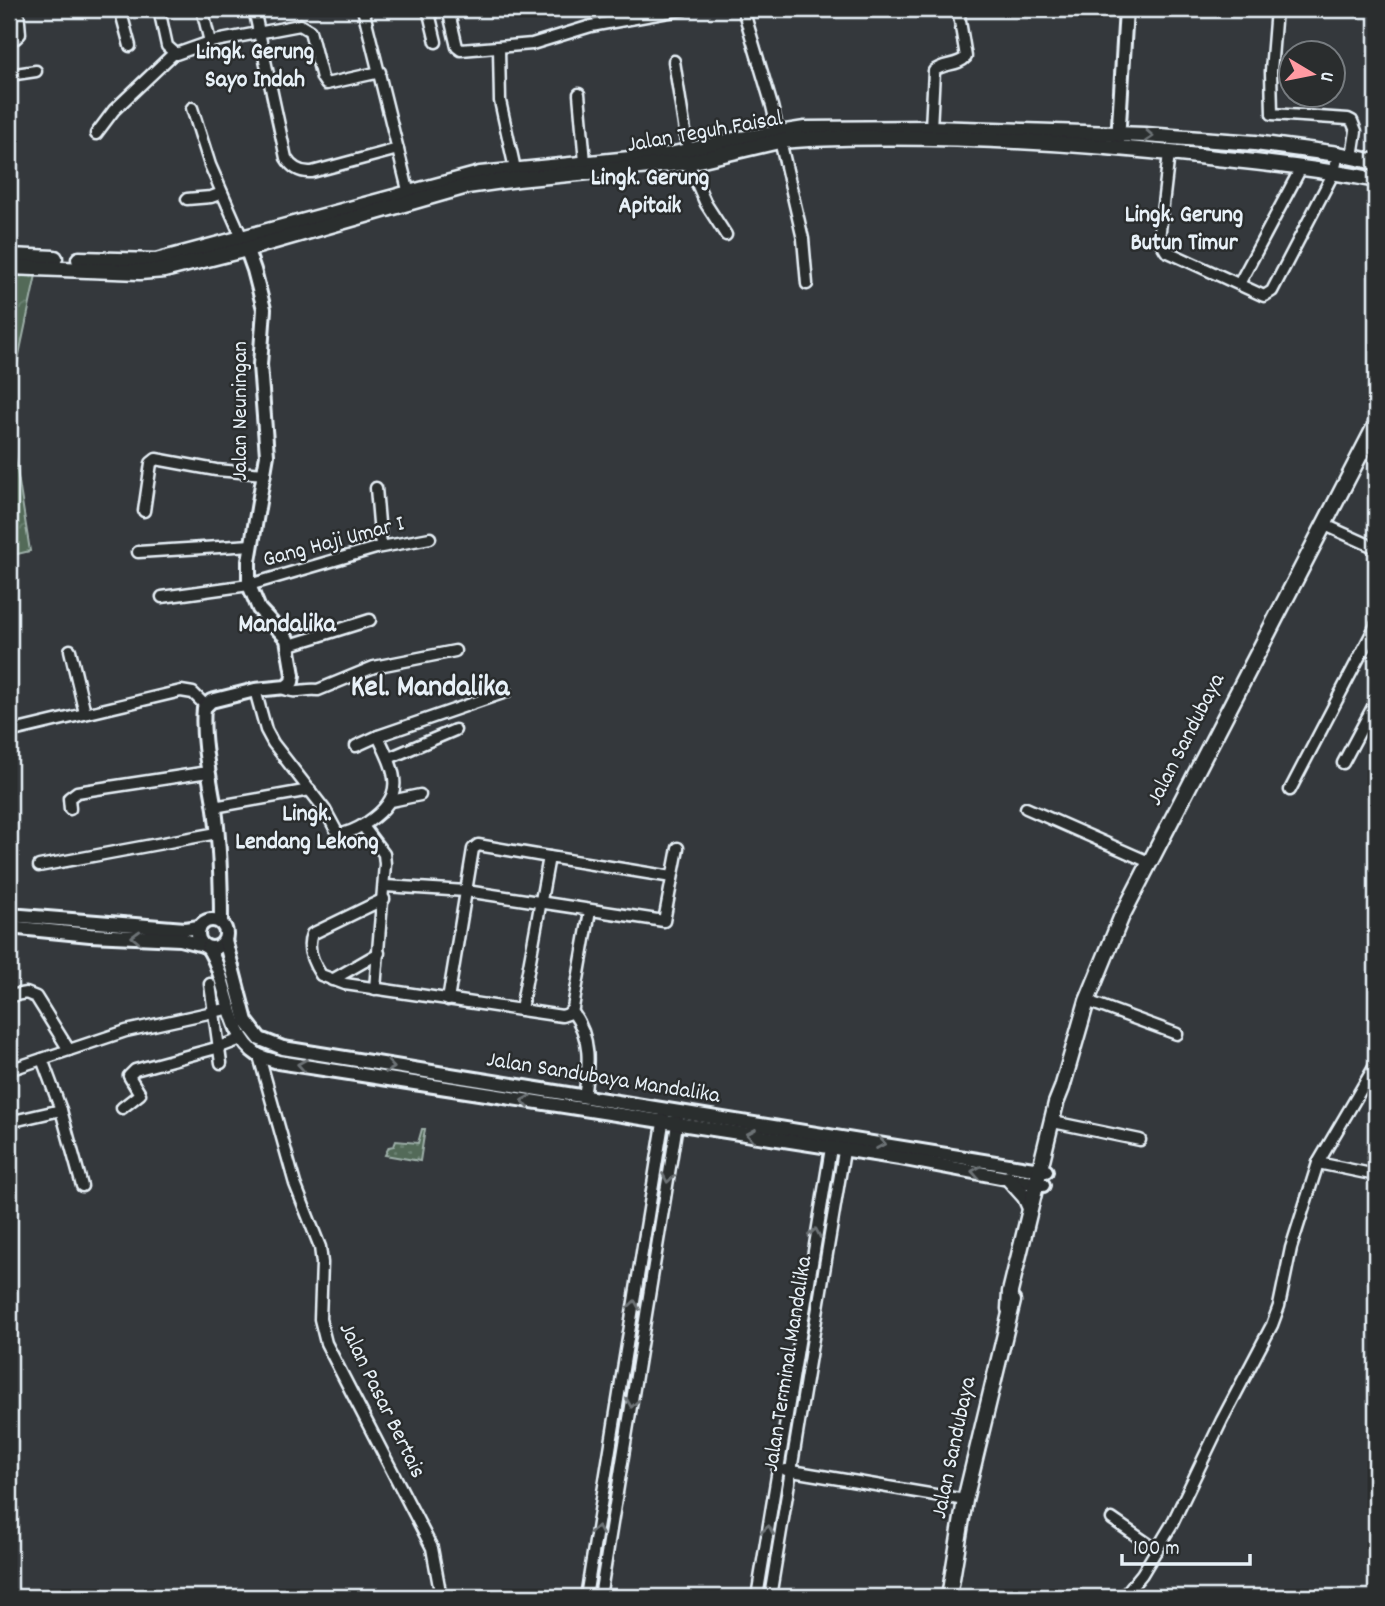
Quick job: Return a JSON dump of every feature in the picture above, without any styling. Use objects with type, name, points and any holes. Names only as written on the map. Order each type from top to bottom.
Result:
[{"type":"highway","name":"Jalan Teguh Faisal","points":[[410,197],[467,186],[689,157],[805,129],[1064,131],[1169,153],[1334,172],[1376,180]]},
{"type":"highway","name":"Jalan Teguh Faisal","points":[[779,137],[1118,141],[1145,135],[1255,143],[1345,155],[1376,162]]},
{"type":"highway","points":[[1251,162],[1255,143]]},
{"type":"highway","name":"Jalan Teguh Faisal","points":[[9,267],[152,271],[188,265],[245,244],[480,174],[584,162],[689,157]]},
{"type":"highway","name":"Jalan Teguh Faisal","points":[[9,256],[156,261],[245,244]]},
{"type":"highway","name":"Jalan Sandubaya","points":[[1009,1309],[1017,1293],[1056,1103],[1087,1001],[1110,941],[1376,424]]},
{"type":"highway","name":"Jalan Sandubaya","points":[[950,1597],[965,1500],[1009,1309],[1010,1292],[1030,1208],[1058,1123],[1062,1088]]},
{"type":"highway","points":[[1008,1178],[1025,1197],[1030,1208]]},
{"type":"main road","points":[[1118,141],[1126,9]]},
{"type":"main road","name":"Jalan Neuningan","points":[[245,244],[264,314],[260,355],[267,445],[265,474],[252,545],[249,585]]},
{"type":"main road","points":[[9,926],[90,935],[180,939],[206,947],[221,945],[225,940],[226,934],[221,922],[217,833],[203,711],[205,705],[211,701],[255,690],[282,688],[290,685],[293,679],[290,645],[283,633],[259,609],[249,585]]},
{"type":"main road","points":[[9,915],[185,929],[199,928],[209,919],[221,922]]},
{"type":"main road","points":[[199,928],[199,940],[219,968],[242,1039],[259,1056],[278,1062],[331,1064]]},
{"type":"main road","name":"Jalan Sandubaya Mandalika","points":[[225,940],[243,1013],[255,1034],[266,1043],[331,1064],[442,1082],[584,1097],[664,1115],[1041,1177]]},
{"type":"main road","points":[[442,1082],[664,1115]]},
{"type":"main road","points":[[845,1144],[1008,1178],[1041,1177]]},
{"type":"street","points":[[9,40],[20,34],[18,9]]},
{"type":"street","points":[[120,9],[130,46]]},
{"type":"street","points":[[159,9],[167,46],[174,53],[182,54],[211,42],[294,25],[307,28],[311,35],[321,77],[326,84],[380,72]]},
{"type":"street","points":[[202,9],[211,42]]},
{"type":"street","points":[[254,9],[286,158],[292,166],[312,172],[398,149]]},
{"type":"street","points":[[363,9],[410,197]]},
{"type":"street","points":[[428,9],[436,42]]},
{"type":"street","points":[[448,9],[459,49],[532,44],[584,28],[685,9]]},
{"type":"street","points":[[744,9],[779,137],[803,240],[807,284]]},
{"type":"street","points":[[1169,153],[1160,244],[1166,251],[1262,295],[1271,292],[1356,131],[1352,121],[1348,119],[1271,113],[1276,9]]},
{"type":"street","points":[[931,128],[933,71],[939,66],[966,58],[960,10]]},
{"type":"street","points":[[499,48],[500,101],[515,169]]},
{"type":"street","points":[[96,134],[114,110],[174,53]]},
{"type":"street","points":[[674,61],[689,157],[706,204],[726,236]]},
{"type":"street","points":[[9,75],[36,71]]},
{"type":"street","points":[[579,94],[584,162]]},
{"type":"street","points":[[192,108],[202,146],[245,244]]},
{"type":"street","points":[[1239,284],[1301,168]]},
{"type":"street","points":[[187,199],[222,193]]},
{"type":"street","points":[[144,510],[151,463],[156,459],[216,470],[265,474]]},
{"type":"street","points":[[376,488],[381,546]]},
{"type":"street","points":[[1325,525],[1376,548]]},
{"type":"street","name":"Gang Haji Umar I","points":[[162,597],[249,585],[381,546],[430,538]]},
{"type":"street","points":[[138,552],[252,545]]},
{"type":"street","points":[[290,645],[370,620]]},
{"type":"street","points":[[1290,790],[1376,625]]},
{"type":"street","points":[[70,650],[85,713]]},
{"type":"street","points":[[282,688],[297,692],[318,690],[374,667],[455,651]]},
{"type":"street","points":[[255,690],[269,737],[328,814],[338,834],[371,820],[391,800],[396,778],[378,736]]},
{"type":"street","points":[[9,732],[181,691],[193,693],[205,705]]},
{"type":"street","points":[[356,746],[506,692]]},
{"type":"street","points":[[1343,763],[1376,701]]},
{"type":"street","points":[[388,758],[456,730]]},
{"type":"street","points":[[70,808],[69,798],[77,792],[208,772]]},
{"type":"street","points":[[214,807],[310,790]]},
{"type":"street","points":[[391,800],[420,795]]},
{"type":"street","points":[[1026,808],[1149,862]]},
{"type":"street","points":[[365,829],[384,854],[385,886],[376,989]]},
{"type":"street","points":[[39,866],[217,833]]},
{"type":"street","points":[[449,1000],[471,852],[478,845],[672,877]]},
{"type":"street","points":[[385,886],[466,891],[664,921],[678,848]]},
{"type":"street","points":[[521,1009],[549,856]]},
{"type":"street","points":[[384,899],[312,934],[309,947],[321,975],[332,980],[376,989],[449,1000],[562,1016],[572,1011]]},
{"type":"street","points":[[584,1097],[589,1054],[586,1037],[572,1011],[590,911]]},
{"type":"street","points":[[332,980],[379,953]]},
{"type":"street","points":[[210,984],[214,1049],[221,1063]]},
{"type":"street","points":[[9,996],[26,993],[36,997],[69,1050]]},
{"type":"street","points":[[1087,1001],[1177,1034]]},
{"type":"street","points":[[9,1070],[126,1031],[231,1008]]},
{"type":"street","points":[[122,1108],[140,1094],[129,1076],[131,1072],[242,1039]]},
{"type":"street","name":"Jalan Pasar Bertais","points":[[259,1056],[295,1184],[320,1247],[320,1319],[326,1343],[432,1548],[441,1597]]},
{"type":"street","points":[[42,1059],[61,1110],[82,1186]]},
{"type":"street","points":[[1123,1597],[1157,1550],[1272,1325],[1279,1306],[1291,1248],[1318,1163],[1376,1064]]},
{"type":"street","points":[[9,1122],[61,1110]]},
{"type":"street","points":[[586,1597],[664,1115]]},
{"type":"street","points":[[600,1597],[678,1117]]},
{"type":"street","points":[[1058,1123],[1140,1140]]},
{"type":"street","points":[[757,1597],[832,1141]]},
{"type":"street","name":"Jalan Terminal Mandalika","points":[[770,1597],[845,1144]]},
{"type":"street","points":[[1318,1163],[1376,1175]]},
{"type":"street","points":[[779,1469],[965,1500]]},
{"type":"street","points":[[1112,1519],[1157,1550]]},
{"type":"green space","points":[[9,275],[36,275],[9,402]]},
{"type":"green space","points":[[9,450],[14,451],[30,551],[9,556]]},
{"type":"green space","points":[[422,1129],[425,1129],[420,1161],[385,1155],[396,1141],[418,1143]]},
{"type":"district","name":"Lingk. Gerung Sayo Indah","points":[[255,67]]},
{"type":"district","name":"Lingk. Gerung Apitaik","points":[[650,193]]},
{"type":"district","name":"Lingk. Gerung Butun Timur","points":[[1184,230]]},
{"type":"district","name":"Mandalika","points":[[287,625]]},
{"type":"district","name":"Kel. Mandalika","points":[[430,689]]},
{"type":"district","name":"Lingk. Lendang Lekong","points":[[307,829]]}]
